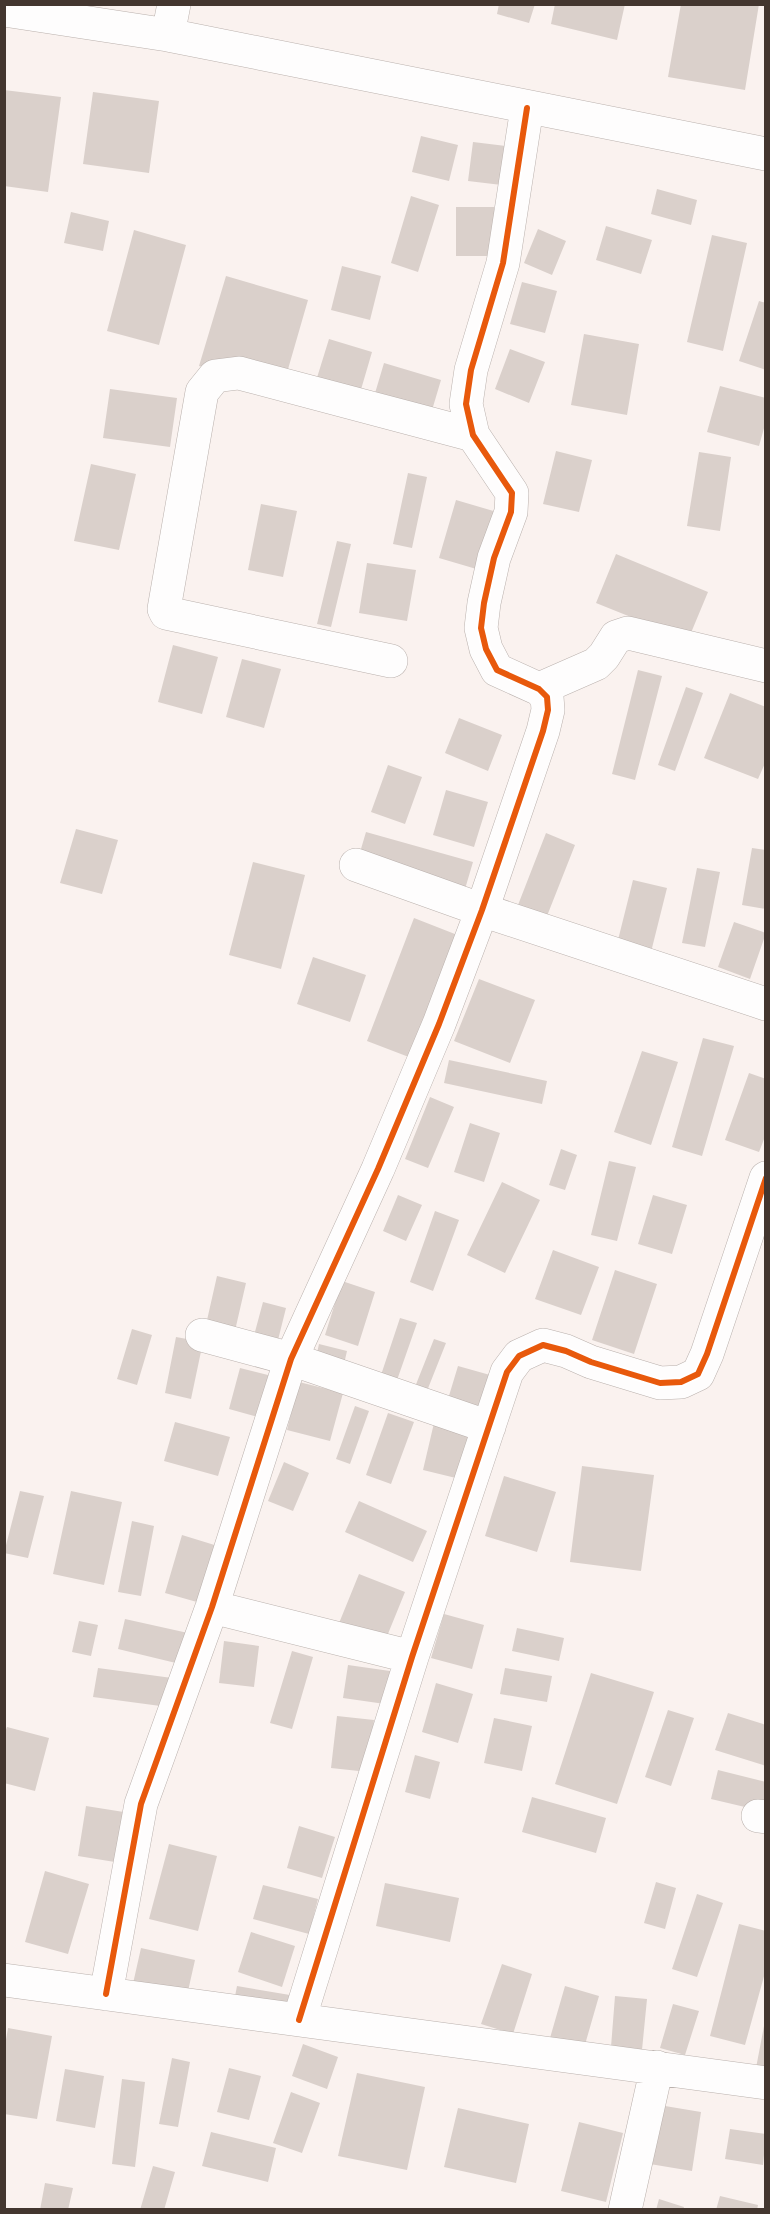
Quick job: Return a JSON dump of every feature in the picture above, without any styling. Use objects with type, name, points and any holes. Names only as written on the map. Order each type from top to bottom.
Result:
[{"type":"street","points":[[4,10],[171,20],[527,108],[765,154]]},
{"type":"street","points":[[106,1994],[141,1804],[212,1607],[291,1359],[378,1169],[435,1035],[482,910],[543,731],[548,710],[547,698],[539,689],[497,670],[486,649],[481,628],[484,603],[494,558],[512,512],[512,493],[473,435],[466,404],[471,369],[503,263],[527,108]]},
{"type":"street","points":[[391,661],[166,613],[164,609],[202,392],[215,376],[239,373],[473,435]]},
{"type":"street","points":[[539,689],[596,664],[616,637],[628,633],[765,666]]},
{"type":"street","points":[[356,865],[482,910],[765,1004]]},
{"type":"street","points":[[299,2020],[412,1657],[507,1372],[519,1356],[543,1345],[660,1383],[681,1382],[698,1374],[707,1354],[765,1178]]},
{"type":"street","points":[[202,1335],[291,1359],[489,1426]]},
{"type":"street","points":[[212,1607],[412,1657]]},
{"type":"street","points":[[4,1980],[765,2083]]},
{"type":"street","points":[[625,2210],[657,2067]]},
{"type":"building","points":[[499,4],[535,4],[529,23],[497,14]]},
{"type":"building","points":[[555,4],[625,4],[617,40],[551,24]]},
{"type":"building","points":[[681,4],[759,4],[745,90],[668,77]]},
{"type":"building","points":[[4,90],[61,97],[48,192],[4,186]]},
{"type":"building","points":[[93,92],[159,101],[149,173],[83,164]]},
{"type":"building","points":[[421,136],[458,145],[449,181],[412,172]]},
{"type":"building","points":[[473,142],[523,148],[518,187],[468,181]]},
{"type":"building","points":[[657,189],[697,200],[691,225],[651,214]]},
{"type":"building","points":[[411,196],[439,205],[418,272],[391,263]]},
{"type":"building","points":[[456,207],[494,207],[494,256],[456,256]]},
{"type":"building","points":[[71,212],[109,221],[103,251],[64,243]]},
{"type":"building","points":[[606,226],[652,240],[641,274],[596,260]]},
{"type":"building","points":[[538,229],[566,241],[552,275],[524,263]]},
{"type":"building","points":[[134,230],[186,245],[159,345],[107,331]]},
{"type":"building","points":[[712,235],[747,243],[723,351],[687,342]]},
{"type":"building","points":[[342,266],[381,276],[370,320],[331,310]]},
{"type":"building","points":[[226,276],[308,300],[282,390],[199,366]]},
{"type":"building","points":[[522,282],[557,291],[545,333],[510,324]]},
{"type":"building","points":[[759,301],[766,303],[766,370],[739,361]]},
{"type":"building","points":[[584,334],[639,344],[627,415],[571,405]]},
{"type":"building","points":[[329,339],[372,352],[355,410],[311,397]]},
{"type":"building","points":[[510,349],[545,362],[529,403],[495,389]]},
{"type":"building","points":[[384,363],[441,380],[427,427],[370,410]]},
{"type":"building","points":[[720,386],[766,398],[766,421],[759,446],[707,432]]},
{"type":"building","points":[[110,389],[177,398],[170,447],[103,438]]},
{"type":"building","points":[[556,451],[592,460],[579,512],[543,504]]},
{"type":"building","points":[[699,452],[731,457],[720,531],[687,526]]},
{"type":"building","points":[[91,464],[136,474],[119,550],[74,541]]},
{"type":"building","points":[[408,473],[427,477],[412,548],[393,544]]},
{"type":"building","points":[[456,500],[507,515],[490,573],[439,558]]},
{"type":"building","points":[[261,504],[297,511],[283,577],[248,570]]},
{"type":"building","points":[[337,541],[351,544],[331,627],[317,624]]},
{"type":"building","points":[[616,554],[708,592],[688,640],[596,603]]},
{"type":"building","points":[[367,563],[416,570],[407,621],[359,613]]},
{"type":"building","points":[[173,645],[218,657],[202,714],[158,702]]},
{"type":"building","points":[[242,659],[281,669],[264,728],[226,717]]},
{"type":"building","points":[[638,670],[662,676],[635,780],[612,774]]},
{"type":"building","points":[[686,687],[703,693],[675,771],[658,765]]},
{"type":"building","points":[[730,693],[766,707],[766,761],[758,779],[704,758]]},
{"type":"building","points":[[459,718],[502,735],[488,771],[445,753]]},
{"type":"building","points":[[388,765],[422,777],[405,824],[371,812]]},
{"type":"building","points":[[446,790],[488,802],[474,847],[433,835]]},
{"type":"building","points":[[76,829],[118,840],[102,894],[60,883]]},
{"type":"building","points":[[366,832],[473,862],[465,889],[358,859]]},
{"type":"building","points":[[546,833],[575,845],[547,916],[518,905]]},
{"type":"building","points":[[752,848],[766,850],[766,909],[742,905]]},
{"type":"building","points":[[253,862],[305,875],[281,969],[229,955]]},
{"type":"building","points":[[697,868],[720,872],[705,947],[682,943]]},
{"type":"building","points":[[633,880],[667,888],[649,960],[615,952]]},
{"type":"building","points":[[414,918],[460,936],[414,1059],[367,1041]]},
{"type":"building","points":[[734,922],[766,933],[750,979],[718,967]]},
{"type":"building","points":[[313,957],[366,975],[350,1022],[297,1004]]},
{"type":"building","points":[[479,979],[535,1000],[510,1063],[454,1041]]},
{"type":"building","points":[[703,1038],[734,1046],[702,1156],[672,1147]]},
{"type":"building","points":[[642,1051],[678,1062],[651,1145],[614,1132]]},
{"type":"building","points":[[449,1060],[547,1081],[542,1104],[444,1083]]},
{"type":"building","points":[[749,1073],[766,1079],[766,1134],[759,1152],[725,1140]]},
{"type":"building","points":[[430,1097],[454,1107],[428,1168],[405,1159]]},
{"type":"building","points":[[470,1123],[500,1133],[484,1182],[454,1172]]},
{"type":"building","points":[[561,1149],[577,1155],[565,1190],[549,1185]]},
{"type":"building","points":[[609,1161],[636,1167],[617,1241],[591,1235]]},
{"type":"building","points":[[502,1182],[540,1200],[505,1273],[467,1255]]},
{"type":"building","points":[[398,1195],[422,1205],[406,1241],[383,1231]]},
{"type":"building","points":[[653,1195],[687,1205],[672,1254],[638,1244]]},
{"type":"building","points":[[435,1211],[459,1220],[433,1291],[410,1282]]},
{"type":"building","points":[[553,1250],[599,1267],[581,1315],[535,1299]]},
{"type":"building","points":[[615,1270],[657,1284],[634,1354],[592,1340]]},
{"type":"building","points":[[217,1276],[246,1283],[234,1335],[205,1329]]},
{"type":"building","points":[[342,1281],[375,1292],[358,1346],[325,1335]]},
{"type":"building","points":[[263,1302],[286,1308],[276,1348],[252,1343]]},
{"type":"building","points":[[400,1318],[417,1323],[396,1383],[380,1378]]},
{"type":"building","points":[[132,1329],[152,1335],[137,1385],[117,1379]]},
{"type":"building","points":[[176,1337],[203,1342],[191,1399],[165,1393]]},
{"type":"building","points":[[434,1339],[446,1343],[423,1401],[411,1397]]},
{"type":"building","points":[[319,1344],[347,1351],[341,1377],[313,1371]]},
{"type":"building","points":[[458,1366],[490,1375],[478,1419],[445,1409]]},
{"type":"building","points":[[240,1368],[276,1377],[265,1419],[229,1409]]},
{"type":"building","points":[[299,1382],[343,1393],[330,1441],[287,1430]]},
{"type":"building","points":[[355,1406],[369,1411],[350,1464],[336,1459]]},
{"type":"building","points":[[388,1413],[414,1422],[391,1484],[366,1475]]},
{"type":"building","points":[[175,1422],[230,1437],[218,1476],[164,1461]]},
{"type":"building","points":[[434,1423],[472,1432],[460,1479],[423,1470]]},
{"type":"building","points":[[284,1462],[309,1473],[293,1511],[268,1501]]},
{"type":"building","points":[[582,1466],[654,1475],[641,1571],[570,1562]]},
{"type":"building","points":[[504,1476],[556,1492],[537,1552],[485,1536]]},
{"type":"building","points":[[20,1491],[44,1496],[28,1558],[4,1553]]},
{"type":"building","points":[[71,1491],[122,1502],[104,1585],[53,1574]]},
{"type":"building","points":[[359,1501],[427,1531],[413,1562],[345,1532]]},
{"type":"building","points":[[132,1521],[154,1526],[141,1596],[118,1592]]},
{"type":"building","points":[[182,1535],[221,1547],[204,1604],[165,1593]]},
{"type":"building","points":[[359,1574],[405,1592],[381,1651],[335,1633]]},
{"type":"building","points":[[444,1614],[484,1625],[472,1669],[431,1658]]},
{"type":"building","points":[[125,1619],[188,1633],[180,1664],[118,1649]]},
{"type":"building","points":[[79,1621],[98,1625],[91,1656],[72,1652]]},
{"type":"building","points":[[517,1628],[564,1638],[559,1661],[512,1651]]},
{"type":"building","points":[[224,1641],[259,1646],[254,1687],[219,1683]]},
{"type":"building","points":[[292,1651],[313,1657],[292,1729],[270,1723]]},
{"type":"building","points":[[348,1665],[418,1675],[413,1708],[343,1698]]},
{"type":"building","points":[[98,1668],[172,1678],[168,1707],[93,1697]]},
{"type":"building","points":[[505,1668],[552,1676],[547,1702],[500,1694]]},
{"type":"building","points":[[591,1673],[654,1692],[617,1804],[555,1784]]},
{"type":"building","points":[[436,1683],[473,1694],[458,1743],[422,1732]]},
{"type":"building","points":[[668,1710],[694,1718],[671,1786],[645,1777]]},
{"type":"building","points":[[728,1713],[766,1725],[766,1766],[715,1750]]},
{"type":"building","points":[[337,1716],[374,1720],[368,1772],[331,1768]]},
{"type":"building","points":[[494,1718],[532,1726],[522,1771],[484,1763]]},
{"type":"building","points":[[7,1727],[49,1738],[35,1791],[4,1783],[4,1735]]},
{"type":"building","points":[[415,1755],[440,1762],[430,1799],[405,1792]]},
{"type":"building","points":[[718,1770],[766,1782],[766,1812],[711,1799]]},
{"type":"building","points":[[532,1797],[606,1818],[596,1853],[522,1832]]},
{"type":"building","points":[[86,1806],[130,1813],[121,1863],[78,1856]]},
{"type":"building","points":[[299,1826],[335,1837],[322,1878],[287,1868]]},
{"type":"building","points":[[169,1844],[217,1856],[198,1931],[149,1919]]},
{"type":"building","points":[[45,1871],[89,1884],[68,1954],[25,1942]]},
{"type":"building","points":[[656,1882],[676,1888],[665,1929],[644,1923]]},
{"type":"building","points":[[385,1883],[459,1898],[450,1942],[376,1926]]},
{"type":"building","points":[[263,1885],[318,1899],[309,1934],[253,1919]]},
{"type":"building","points":[[697,1894],[723,1903],[697,1977],[672,1969]]},
{"type":"building","points":[[739,1924],[766,1931],[766,1969],[745,2045],[710,2036]]},
{"type":"building","points":[[251,1932],[295,1946],[282,1987],[238,1972]]},
{"type":"building","points":[[141,1948],[195,1960],[186,2000],[132,1988]]},
{"type":"building","points":[[502,1964],[532,1974],[513,2034],[481,2024]]},
{"type":"building","points":[[237,1986],[290,1995],[284,2026],[231,2017]]},
{"type":"building","points":[[565,1986],[599,1996],[582,2055],[548,2045]]},
{"type":"building","points":[[615,1996],[647,1999],[642,2050],[611,2047]]},
{"type":"building","points":[[673,2004],[699,2011],[685,2055],[660,2048]]},
{"type":"building","points":[[764,2026],[766,2026],[766,2069],[756,2068]]},
{"type":"building","points":[[8,2028],[52,2036],[37,2119],[4,2114],[4,2051]]},
{"type":"building","points":[[303,2044],[338,2057],[327,2089],[292,2076]]},
{"type":"building","points":[[172,2058],[190,2062],[178,2127],[159,2124]]},
{"type":"building","points":[[229,2068],[261,2076],[249,2120],[217,2112]]},
{"type":"building","points":[[65,2069],[104,2076],[95,2128],[56,2121]]},
{"type":"building","points":[[357,2073],[425,2087],[407,2170],[338,2156]]},
{"type":"building","points":[[122,2079],[145,2082],[135,2167],[112,2164]]},
{"type":"building","points":[[291,2092],[320,2103],[302,2153],[273,2143]]},
{"type":"building","points":[[659,2105],[701,2112],[692,2171],[650,2164]]},
{"type":"building","points":[[458,2108],[529,2124],[516,2183],[444,2167]]},
{"type":"building","points":[[579,2122],[623,2133],[606,2202],[561,2191]]},
{"type":"building","points":[[730,2129],[766,2134],[763,2165],[725,2159]]},
{"type":"building","points":[[211,2132],[276,2148],[268,2182],[202,2166]]},
{"type":"building","points":[[153,2166],[175,2172],[164,2210],[140,2210]]},
{"type":"building","points":[[45,2183],[73,2188],[68,2210],[40,2210]]},
{"type":"building","points":[[720,2196],[758,2205],[757,2210],[716,2210]]},
{"type":"building","points":[[659,2199],[684,2207],[683,2210],[656,2210]]},
{"type":"cycle path","points":[[106,1994],[141,1804],[212,1607],[291,1359],[378,1169],[439,1024],[482,910],[543,731],[548,710],[547,697],[539,689],[497,670],[486,649],[481,628],[484,603],[494,558],[511,512],[512,493],[473,435],[466,404],[471,370],[503,263],[527,108]]},
{"type":"cycle path","points":[[299,2020],[412,1657],[507,1372],[519,1356],[543,1345],[660,1383],[681,1382],[698,1374],[707,1354],[766,1178]]}]
